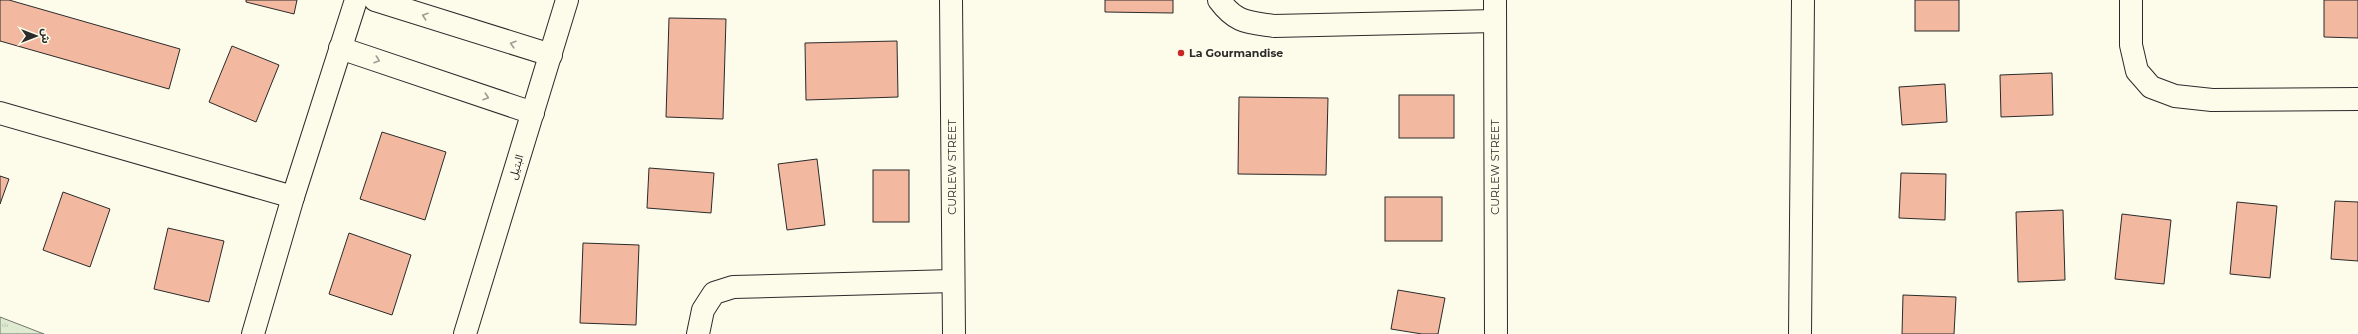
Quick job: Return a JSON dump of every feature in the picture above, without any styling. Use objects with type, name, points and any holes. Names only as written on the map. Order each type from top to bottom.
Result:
[{"type":"street","points":[[253,334],[293,197],[356,0]]},
{"type":"street","points":[[374,0],[550,55]]},
{"type":"street","name":"البتيل","points":[[466,334],[567,0]]},
{"type":"street","name":"CURLEW STREET","points":[[951,0],[954,334]]},
{"type":"street","points":[[1219,0],[1230,15],[1249,22],[1274,26],[1495,21]]},
{"type":"street","name":"CURLEW STREET","points":[[1495,0],[1496,334]]},
{"type":"street","points":[[1800,334],[1803,0]]},
{"type":"street","points":[[2130,0],[2130,45],[2137,71],[2151,88],[2175,96],[2212,100],[2358,99]]},
{"type":"street","points":[[340,48],[533,113]]},
{"type":"street","points":[[0,113],[293,197]]},
{"type":"street","points":[[698,334],[703,310],[714,293],[733,287],[953,281]]},
{"type":"green space","points":[[0,317],[44,334],[0,334]]},
{"type":"building","points":[[0,0],[9,0],[180,49],[169,89],[0,41]]},
{"type":"building","points":[[246,0],[297,0],[294,14],[246,2]]},
{"type":"building","points":[[1105,0],[1173,0],[1173,13],[1105,12]]},
{"type":"building","points":[[1915,0],[1959,0],[1959,31],[1915,31]]},
{"type":"building","points":[[2324,0],[2358,0],[2358,38],[2324,37]]},
{"type":"building","points":[[669,18],[726,19],[723,119],[666,117]]},
{"type":"building","points":[[897,41],[898,97],[806,100],[805,43]]},
{"type":"building","points":[[232,46],[279,65],[256,122],[209,102]]},
{"type":"building","points":[[2052,73],[2053,115],[2001,117],[2000,75]]},
{"type":"building","points":[[1945,84],[1947,122],[1902,125],[1899,87]]},
{"type":"building","points":[[1399,95],[1454,95],[1454,138],[1399,138]]},
{"type":"building","points":[[1239,97],[1328,98],[1326,175],[1238,174]]},
{"type":"building","points":[[382,132],[446,152],[425,220],[360,199]]},
{"type":"building","points":[[817,159],[825,225],[787,230],[778,164]]},
{"type":"building","points":[[649,168],[714,173],[711,213],[647,208]]},
{"type":"building","points":[[873,170],[909,170],[909,222],[873,222]]},
{"type":"building","points":[[1901,173],[1946,174],[1945,220],[1899,218]]},
{"type":"building","points":[[0,176],[9,179],[0,204]]},
{"type":"building","points":[[63,192],[110,209],[90,267],[43,250]]},
{"type":"building","points":[[1385,197],[1442,197],[1442,241],[1385,241]]},
{"type":"building","points":[[2335,201],[2358,202],[2358,261],[2331,259]]},
{"type":"building","points":[[2237,202],[2277,206],[2270,278],[2230,274]]},
{"type":"building","points":[[2063,210],[2065,280],[2018,282],[2016,212]]},
{"type":"building","points":[[2122,214],[2171,220],[2164,284],[2115,279]]},
{"type":"building","points":[[168,228],[224,241],[209,302],[154,289]]},
{"type":"building","points":[[349,233],[411,255],[392,315],[329,294]]},
{"type":"building","points":[[583,243],[639,245],[636,325],[580,323]]},
{"type":"building","points":[[1398,290],[1445,298],[1438,334],[1422,334],[1391,329]]},
{"type":"building","points":[[1903,295],[1956,297],[1954,334],[1902,334]]},
{"type":"place","name":"La Gourmandise","points":[[1181,53]]}]
